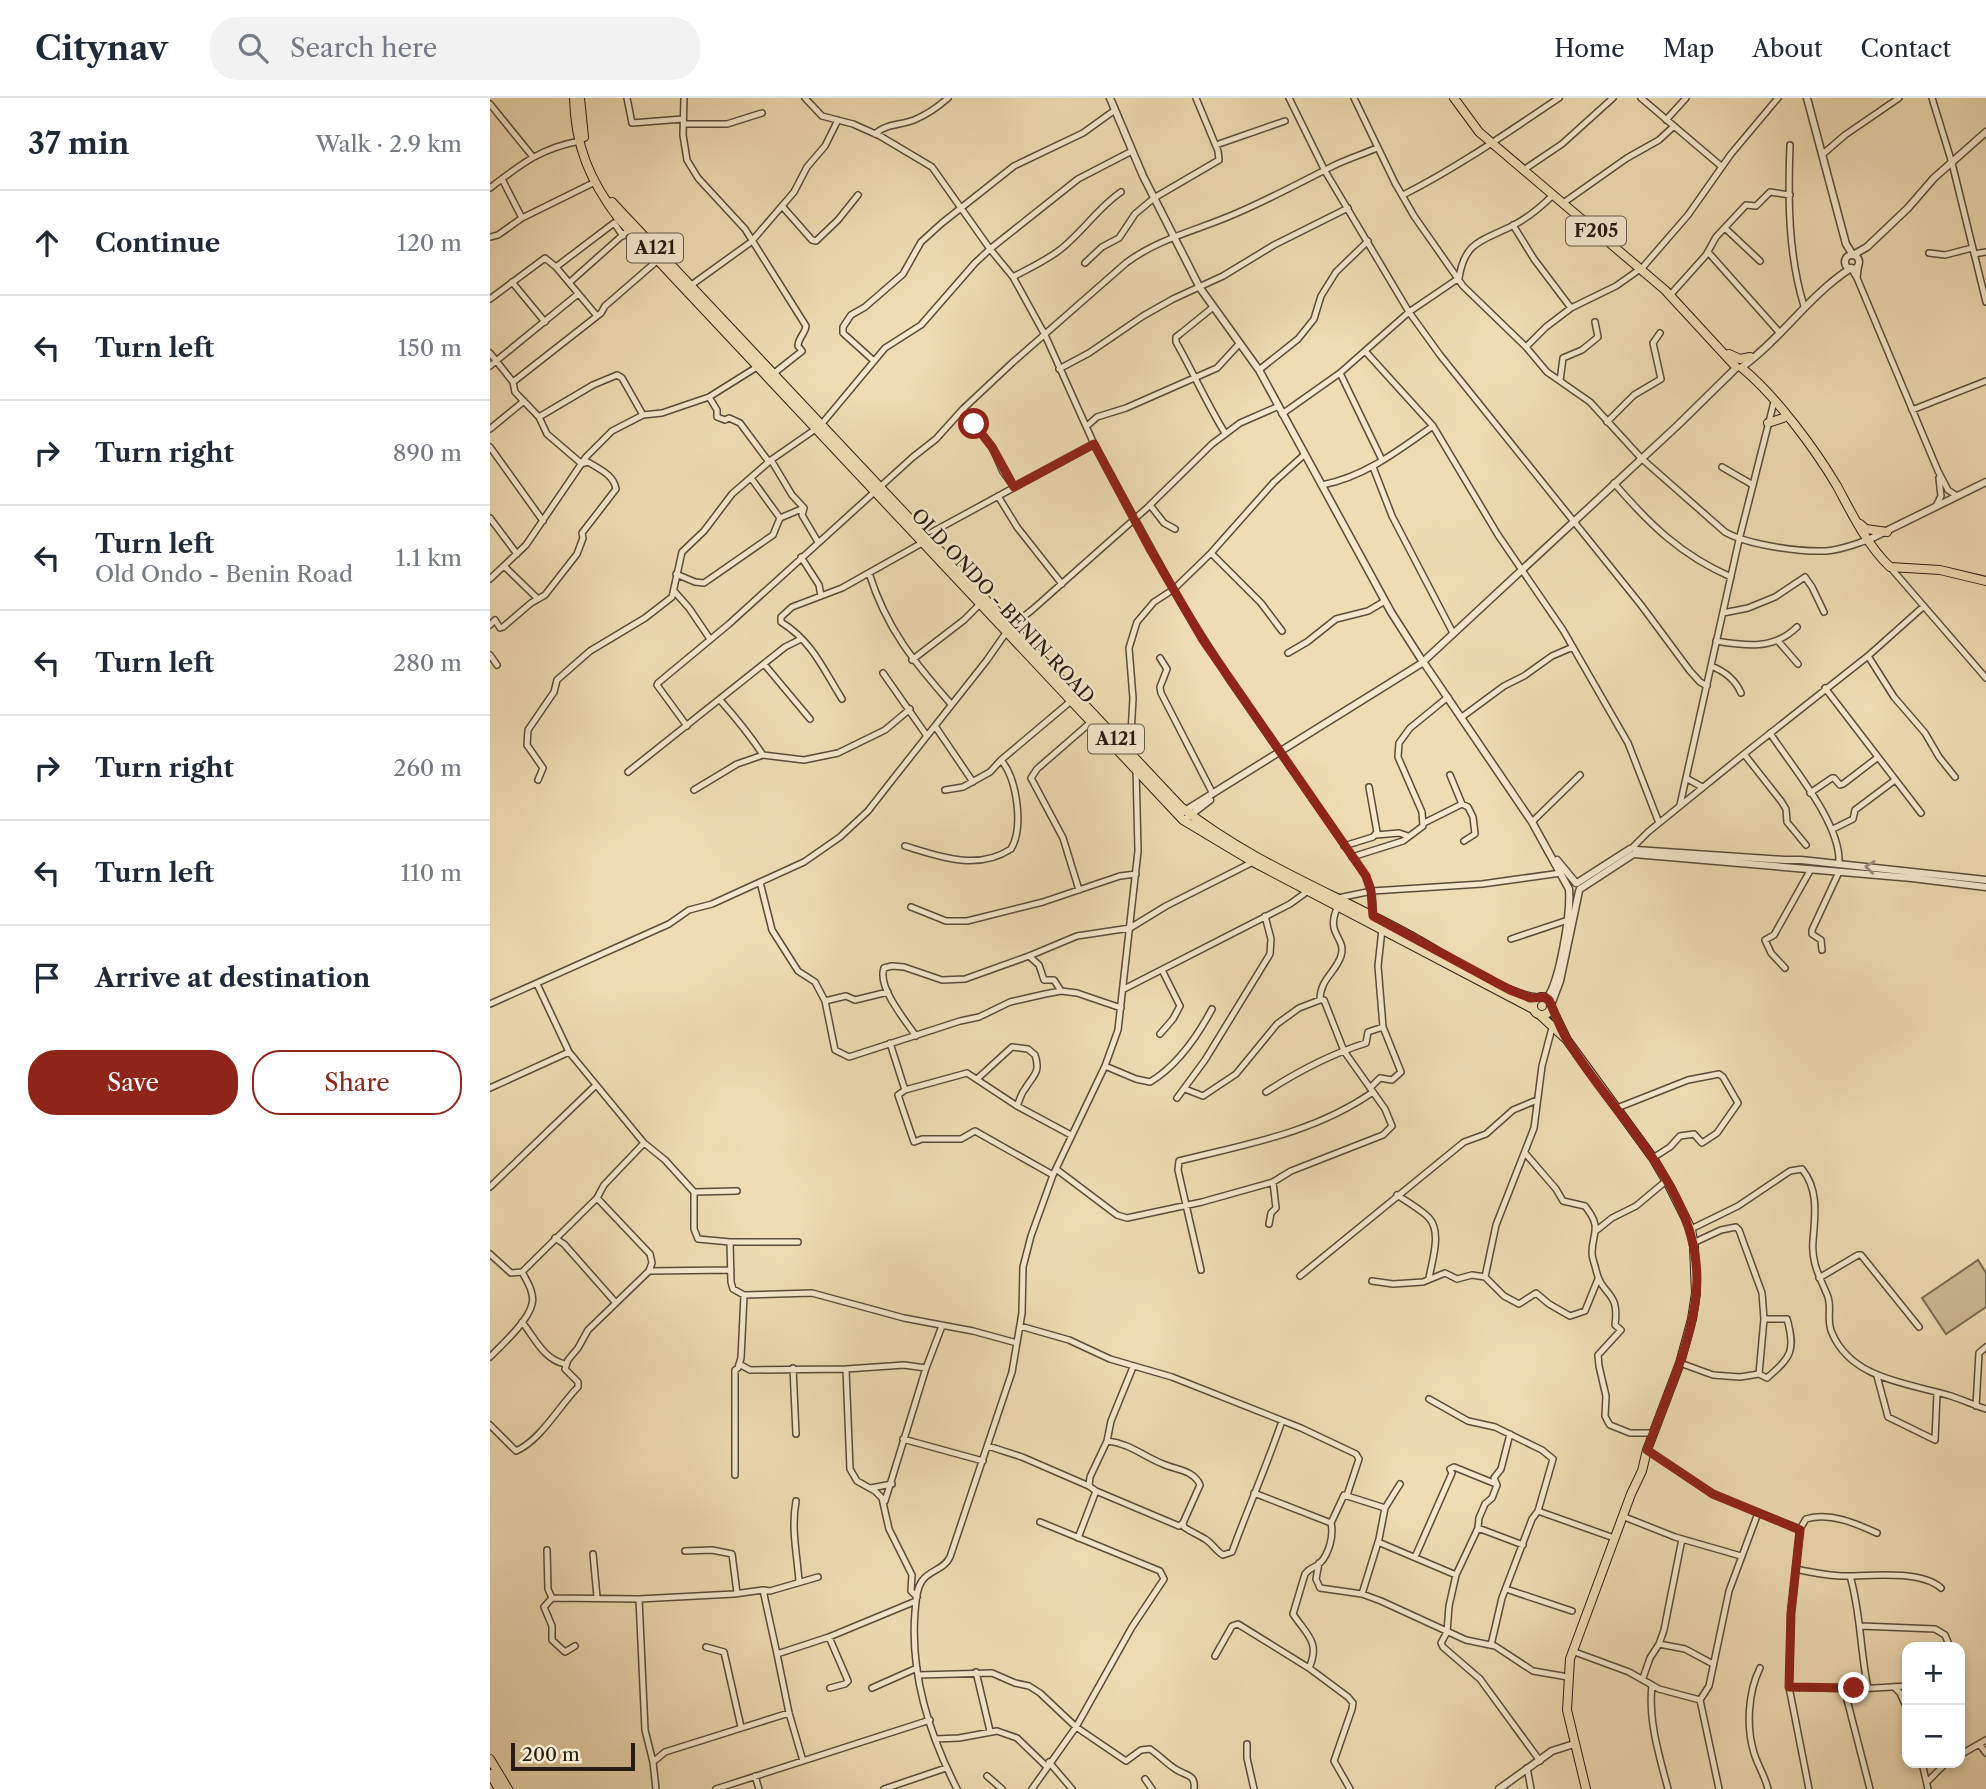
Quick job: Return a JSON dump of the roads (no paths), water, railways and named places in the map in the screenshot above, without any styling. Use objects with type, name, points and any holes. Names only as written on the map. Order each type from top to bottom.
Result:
[{"type":"main road","name":"OLD ONDO - BENIN ROAD","points":[[574,98],[580,141],[593,183],[626,232],[691,290],[757,367],[769,374],[776,385],[1130,755],[1136,765]]},
{"type":"main road","name":"OLD ONDO - BENIN ROAD","points":[[580,98],[587,149],[598,181],[619,210],[818,428]]},
{"type":"main road","name":"F205","points":[[1456,98],[1474,126],[1566,201],[1642,268],[1739,365]]},
{"type":"main road","name":"F205","points":[[1494,142],[1553,195],[1672,293],[1800,435],[1837,486],[1868,540],[1890,567]]},
{"type":"main road","name":"F205","points":[[1773,404],[1800,435]]},
{"type":"main road","points":[[1768,423],[1783,418]]},
{"type":"main road","points":[[1857,522],[1866,528],[1887,532]]},
{"type":"main road","name":"OLD ONDO - BENIN ROAD","points":[[924,540],[1071,701],[1184,815],[1253,862],[1308,891],[1339,901],[1382,929],[1537,1012],[1567,1040]]},
{"type":"main road","points":[[1890,567],[1940,570],[1986,581]]},
{"type":"main road","name":"OLD ONDO - BENIN ROAD","points":[[1184,815],[1323,893],[1373,916],[1510,990],[1550,1003],[1567,1040],[1653,1158],[1691,1229],[1696,1293],[1680,1363],[1647,1450],[1643,1471],[1622,1516],[1572,1651],[1567,1710],[1587,1789]]},
{"type":"main road","points":[[1537,998],[1533,1002],[1537,1012],[1548,1012],[1550,1003]]},
{"type":"main road","points":[[490,1759],[508,1789]]},
{"type":"main road","points":[[490,1775],[499,1789]]},
{"type":"street","points":[[628,98],[632,123],[727,124],[762,113]]},
{"type":"street","points":[[684,98],[684,149],[690,167],[744,229],[806,326],[805,333],[798,341],[802,351],[769,374]]},
{"type":"street","points":[[805,98],[822,116],[875,134],[932,167],[990,249],[1013,276],[1045,335],[1094,444],[1174,589],[1203,640],[1368,881],[1373,916]]},
{"type":"street","points":[[875,134],[883,128],[904,124],[923,116],[948,98]]},
{"type":"street","points":[[1110,98],[1154,198],[1200,288],[1259,370],[1387,604],[1532,822],[1569,890]]},
{"type":"street","points":[[1085,263],[1102,247],[1119,238],[1135,214],[1154,198],[1219,160],[1216,145],[1196,98]]},
{"type":"street","points":[[1289,98],[1325,171],[1409,312],[1469,394],[1641,605],[1690,671],[1707,686]]},
{"type":"street","points":[[1354,98],[1377,148],[1414,216],[1464,286],[1526,347],[1547,372],[1590,402],[1642,458],[1725,532],[1739,540],[1826,551],[1847,547],[1887,532],[1986,482]]},
{"type":"street","points":[[1402,195],[1441,176],[1559,98]]},
{"type":"street","points":[[1525,169],[1562,144],[1613,98]]},
{"type":"street","points":[[1641,98],[1721,166]]},
{"type":"street","points":[[1666,120],[1686,98]]},
{"type":"street","points":[[1526,347],[1546,327],[1571,309],[1616,286],[1642,268],[1688,215],[1721,166],[1761,115],[1778,98]]},
{"type":"street","points":[[1807,98],[1846,244],[1859,262],[1857,278]]},
{"type":"street","points":[[1823,154],[1844,135],[1899,98]]},
{"type":"street","points":[[1932,98],[1952,163],[1986,302]]},
{"type":"street","points":[[490,104],[533,157]]},
{"type":"street","points":[[873,360],[843,333],[843,327],[851,315],[865,307],[902,274],[921,242],[1014,166],[1083,133],[1115,110]]},
{"type":"street","points":[[691,290],[751,242],[794,191],[807,167],[825,146],[838,120]]},
{"type":"street","points":[[1216,145],[1285,121]]},
{"type":"street","points":[[1566,201],[1627,158],[1659,141],[1674,127]]},
{"type":"street","points":[[1839,274],[1847,256],[1867,247],[1908,208],[1934,178],[1986,132]]},
{"type":"street","points":[[490,188],[547,149],[580,141]]},
{"type":"street","points":[[1790,145],[1790,227],[1797,281],[1804,306]]},
{"type":"street","points":[[687,726],[656,684],[936,439],[963,409],[1136,255],[1164,239],[1234,214],[1377,148]]},
{"type":"street","points":[[538,780],[544,771],[527,746],[528,730],[554,692],[557,680],[590,651],[633,627],[666,603],[672,597],[682,552],[704,531],[732,495],[770,461],[818,428],[851,391],[873,360],[885,348],[921,324],[990,249],[1078,179],[1132,151]]},
{"type":"street","points":[[502,178],[522,218]]},
{"type":"street","points":[[490,237],[593,183]]},
{"type":"street","points":[[1013,276],[1057,252],[1097,211],[1121,192]]},
{"type":"street","points":[[1672,293],[1746,205],[1756,206],[1770,192],[1790,195]]},
{"type":"street","points":[[782,206],[814,242],[831,227],[858,195]]},
{"type":"street","points":[[1283,414],[1340,373],[1409,312],[1459,278],[1462,260],[1471,248],[1541,208],[1553,195]]},
{"type":"street","points":[[1059,369],[1186,292],[1200,288],[1274,245],[1348,208]]},
{"type":"street","points":[[556,267],[614,223],[626,232],[570,282]]},
{"type":"street","points":[[1513,225],[1571,309]]},
{"type":"street","points":[[1726,228],[1760,261]]},
{"type":"street","points":[[1259,370],[1298,339],[1314,319],[1321,296],[1336,272],[1368,242]]},
{"type":"street","points":[[1846,244],[1844,261],[1857,278],[1937,471],[1948,490],[1957,496]]},
{"type":"street","points":[[1184,815],[1423,660],[1711,393],[1718,390],[1739,365],[1772,339],[1839,274],[1856,267],[1867,247]]},
{"type":"street","points":[[1708,252],[1779,332]]},
{"type":"street","points":[[1929,253],[1945,255],[1986,252]]},
{"type":"street","points":[[490,299],[545,258],[570,282],[597,316]]},
{"type":"street","points":[[513,382],[597,316],[658,260]]},
{"type":"street","points":[[512,282],[545,322]]},
{"type":"street","points":[[490,366],[578,294]]},
{"type":"street","points":[[1212,308],[1176,337],[1176,342],[1225,433]]},
{"type":"street","points":[[1560,380],[1563,358],[1582,350],[1598,337],[1595,322]]},
{"type":"street","points":[[1607,422],[1634,395],[1661,379],[1653,345],[1660,332]]},
{"type":"street","points":[[1087,426],[1097,417],[1126,408],[1217,368],[1240,342]]},
{"type":"street","points":[[1365,351],[1433,426],[1521,571],[1573,647],[1628,743],[1659,823]]},
{"type":"street","points":[[490,353],[513,382],[515,392],[539,417],[551,438],[582,464]]},
{"type":"street","points":[[1547,372],[1562,362]]},
{"type":"street","points":[[490,579],[517,554],[594,447],[612,430],[643,415],[662,412],[709,397],[757,367]]},
{"type":"street","points":[[1340,373],[1382,460]]},
{"type":"street","points":[[539,417],[593,385],[617,375],[622,378],[643,415]]},
{"type":"street","points":[[1912,410],[1986,381]]},
{"type":"street","points":[[709,397],[717,417],[720,420],[729,418],[735,421],[770,461],[792,495],[804,508]]},
{"type":"street","points":[[490,429],[524,401]]},
{"type":"street","points":[[1680,806],[1739,540],[1773,404]]},
{"type":"street","points":[[490,1004],[668,924],[689,910],[712,904],[804,863],[840,837],[868,811],[1009,630],[1135,519],[1225,433],[1240,423],[1279,406]]},
{"type":"street","points":[[963,409],[992,447],[1014,487]]},
{"type":"street","points":[[1322,485],[1344,481],[1373,467],[1433,426]]},
{"type":"street","points":[[842,699],[818,656],[795,631],[781,622],[781,617],[792,607],[869,573],[998,496],[1094,444]]},
{"type":"street","points":[[490,447],[543,521]]},
{"type":"street","points":[[1130,755],[1133,698],[1129,648],[1137,622],[1146,610],[1174,589],[1211,553],[1274,482],[1305,454]]},
{"type":"street","points":[[490,625],[495,620],[500,628],[506,625],[516,614],[545,595],[577,554],[583,538],[582,533],[615,491],[615,484],[605,473],[588,462],[582,464]]},
{"type":"street","points":[[1373,467],[1392,516],[1453,634]]},
{"type":"street","points":[[1722,467],[1753,485]]},
{"type":"street","points":[[1936,506],[1941,496],[1937,471]]},
{"type":"street","points":[[751,478],[780,518]]},
{"type":"street","points":[[1614,483],[1651,524],[1682,551],[1707,567],[1731,577]]},
{"type":"street","points":[[998,496],[1017,527],[1062,584]]},
{"type":"street","points":[[1150,505],[1164,523],[1175,529]]},
{"type":"street","points":[[804,508],[802,515],[818,542]]},
{"type":"street","points":[[676,574],[704,583],[773,535],[780,518],[804,508]]},
{"type":"street","points":[[490,518],[517,554]]},
{"type":"street","points":[[1211,553],[1261,603],[1282,631]]},
{"type":"street","points":[[802,557],[818,585],[821,596]]},
{"type":"street","points":[[505,566],[538,599]]},
{"type":"street","points":[[1890,567],[1986,678]]},
{"type":"street","points":[[869,573],[885,614],[912,660],[951,704]]},
{"type":"street","points":[[1723,613],[1748,608],[1775,597],[1805,577],[1824,612]]},
{"type":"street","points":[[674,590],[710,639]]},
{"type":"street","points":[[912,660],[964,620],[980,604]]},
{"type":"street","points":[[1288,653],[1336,619],[1387,604]]},
{"type":"street","points":[[1550,1003],[1568,920],[1570,884],[1578,886],[1633,851],[1659,823],[1868,656],[1924,606]]},
{"type":"street","points":[[1716,641],[1766,645],[1797,627]]},
{"type":"street","points":[[628,772],[785,647],[801,639]]},
{"type":"street","points":[[1778,640],[1798,664]]},
{"type":"street","points":[[1462,717],[1552,656],[1573,647]]},
{"type":"street","points":[[490,655],[496,664]]},
{"type":"street","points":[[1868,656],[1894,697],[1925,733],[1939,757],[1955,776]]},
{"type":"street","points":[[1160,659],[1167,668],[1160,687],[1161,693],[1216,793]]},
{"type":"street","points":[[764,664],[810,719]]},
{"type":"street","points":[[1711,666],[1723,671],[1741,693]]},
{"type":"street","points":[[883,673],[927,736]]},
{"type":"street","points":[[1825,688],[1921,813]]},
{"type":"street","points":[[1424,823],[1422,812],[1398,757],[1399,743],[1410,728],[1447,695]]},
{"type":"street","points":[[720,700],[739,725],[748,732],[763,755]]},
{"type":"street","points":[[944,790],[963,787],[990,772],[1071,701]]},
{"type":"street","points":[[694,790],[737,764],[763,755],[804,760],[827,756],[872,737],[909,709]]},
{"type":"street","points":[[1079,890],[1063,838],[1031,778],[1037,769],[1091,722]]},
{"type":"street","points":[[935,726],[972,782]]},
{"type":"street","points":[[1770,733],[1833,829],[1840,851],[1839,863]]},
{"type":"street","points":[[1744,754],[1781,801],[1786,809],[1787,822],[1806,845]]},
{"type":"street","points":[[1810,793],[1832,778],[1840,785],[1843,784],[1877,758]]},
{"type":"street","points":[[905,846],[943,857],[975,862],[993,858],[1014,847],[1017,792],[1001,760]]},
{"type":"street","points":[[957,1789],[935,1739],[917,1672],[913,1644],[917,1599],[922,1580],[947,1563],[1008,1386],[1020,1325],[1026,1250],[1055,1172],[1105,1066],[1118,1030],[1138,851],[1136,765]]},
{"type":"street","points":[[1450,775],[1462,804],[1468,807],[1475,830],[1475,834],[1464,841]]},
{"type":"street","points":[[1532,822],[1580,775]]},
{"type":"street","points":[[1686,778],[1702,788]]},
{"type":"street","points":[[1833,829],[1853,819],[1855,810],[1895,780]]},
{"type":"street","points":[[1368,787],[1378,828],[1376,835]]},
{"type":"street","points":[[1352,857],[1403,841],[1424,823],[1462,804]]},
{"type":"street","points":[[1344,846],[1376,835],[1399,833],[1408,836]]},
{"type":"street","points":[[1543,841],[1578,886],[1560,981],[1550,1003]]},
{"type":"street","points":[[1633,851],[1839,863],[1986,880]]},
{"type":"street","points":[[1633,851],[1986,887]]},
{"type":"street","points":[[916,1036],[888,992],[882,971],[887,966],[904,967],[943,980],[965,979],[1077,936],[1130,928],[1166,906],[1253,862]]},
{"type":"street","points":[[1785,968],[1771,953],[1765,940],[1774,934],[1811,869]]},
{"type":"street","points":[[1822,950],[1821,940],[1812,934],[1812,930],[1839,872]]},
{"type":"street","points":[[1320,1000],[1320,990],[1342,954],[1332,923],[1339,901],[1371,891],[1482,884],[1561,873]]},
{"type":"street","points":[[911,907],[946,921],[967,921],[1120,876],[1136,874]]},
{"type":"street","points":[[760,882],[772,930],[798,971],[815,982],[825,1001],[835,1050],[842,1056],[849,1057],[979,1017],[1010,1002],[1061,991],[1077,993],[1122,1008]]},
{"type":"street","points":[[1124,989],[1296,900],[1308,891]]},
{"type":"street","points":[[1177,1098],[1205,1060],[1270,954],[1271,939],[1265,916]]},
{"type":"street","points":[[1511,939],[1568,920]]},
{"type":"street","points":[[1201,1270],[1178,1170],[1179,1161],[1291,1133],[1326,1119],[1371,1090],[1380,1079],[1392,1080],[1401,1072],[1383,1027],[1378,966],[1382,929]]},
{"type":"street","points":[[1029,956],[1041,970],[1044,980],[1054,980],[1061,991]]},
{"type":"street","points":[[1160,1034],[1180,1006],[1163,970]]},
{"type":"street","points":[[537,984],[569,1052],[644,1143],[665,1160],[694,1192],[694,1229],[698,1239],[798,1242]]},
{"type":"street","points":[[825,1001],[846,996],[855,1000],[888,992]]},
{"type":"street","points":[[1071,1135],[1017,1106],[965,1073],[905,1090],[898,1095],[914,1142],[922,1139],[961,1139],[975,1131],[1055,1172],[1122,1217],[1140,1216],[1202,1202],[1273,1182],[1291,1171],[1371,1140],[1390,1130],[1392,1126],[1388,1113],[1349,1061],[1324,1000],[1299,1008],[1277,1024],[1236,1074],[1203,1096],[1185,1089]]},
{"type":"street","points":[[1105,1066],[1150,1082],[1165,1073],[1200,1031],[1212,1009]]},
{"type":"street","points":[[1266,1092],[1299,1071],[1366,1043],[1368,1032],[1383,1027]]},
{"type":"street","points":[[1552,1028],[1542,1066],[1534,1128],[1496,1225],[1485,1279],[1511,1301],[1519,1304],[1536,1293],[1570,1316],[1585,1311],[1598,1279]]},
{"type":"street","points":[[890,1043],[905,1090]]},
{"type":"street","points":[[977,1079],[1012,1046],[1028,1049],[1035,1055],[1037,1071],[1017,1106]]},
{"type":"street","points":[[490,1088],[569,1052]]},
{"type":"street","points":[[1616,1109],[1688,1080],[1719,1074],[1723,1077],[1738,1103],[1717,1133],[1702,1143],[1694,1134],[1684,1134],[1653,1158]]},
{"type":"street","points":[[490,1186],[596,1085]]},
{"type":"street","points":[[1300,1276],[1464,1142],[1486,1134],[1513,1110],[1537,1100]]},
{"type":"street","points":[[490,1254],[511,1273],[522,1272],[597,1198],[604,1185],[644,1143]]},
{"type":"street","points":[[1525,1153],[1563,1201],[1585,1206],[1597,1230],[1592,1253],[1598,1279],[1616,1304],[1615,1325],[1621,1330],[1598,1355],[1607,1402],[1606,1419],[1610,1425],[1630,1433],[1653,1433]]},
{"type":"street","points":[[1691,1229],[1738,1206],[1790,1171],[1802,1169],[1813,1190],[1813,1262],[1828,1298],[1828,1320],[1836,1341],[1854,1361],[1877,1376],[1986,1409]]},
{"type":"street","points":[[1597,1230],[1612,1218],[1636,1206],[1666,1181]]},
{"type":"street","points":[[1269,1224],[1271,1213],[1276,1208],[1273,1182]]},
{"type":"street","points":[[694,1192],[737,1191]]},
{"type":"street","points":[[1397,1195],[1426,1215],[1434,1224],[1435,1241],[1429,1278]]},
{"type":"street","points":[[565,1364],[579,1348],[588,1330],[649,1271],[652,1263],[650,1254],[597,1198]]},
{"type":"street","points":[[1693,1243],[1729,1227],[1739,1230],[1762,1293],[1764,1319],[1759,1374]]},
{"type":"street","points":[[555,1238],[564,1244],[616,1303]]},
{"type":"street","points":[[730,1241],[732,1286],[744,1295],[812,1293],[904,1318],[974,1331],[1017,1343]]},
{"type":"street","points":[[1819,1278],[1861,1255],[1919,1327]]},
{"type":"street","points":[[649,1271],[731,1270]]},
{"type":"street","points":[[490,1357],[522,1322],[533,1302],[522,1272]]},
{"type":"street","points":[[1372,1281],[1394,1284],[1423,1282],[1445,1273],[1457,1279],[1472,1275],[1485,1277]]},
{"type":"street","points":[[735,1475],[735,1370],[739,1364],[744,1295]]},
{"type":"street","points":[[1680,1363],[1713,1375],[1740,1377],[1759,1374],[1767,1378],[1788,1359],[1792,1340],[1787,1319],[1764,1319]]},
{"type":"street","points":[[522,1322],[543,1352],[551,1359],[565,1364]]},
{"type":"street","points":[[1020,1325],[1069,1340],[1133,1367],[1171,1377],[1282,1421],[1358,1456],[1347,1495],[1344,1495],[1331,1523],[1331,1541],[1319,1563],[1316,1579],[1320,1588],[1362,1594],[1414,1614],[1466,1640],[1491,1645],[1508,1653],[1533,1671],[1568,1678]]},
{"type":"street","points":[[917,1599],[911,1591],[913,1578],[889,1529],[885,1495],[892,1485],[903,1439],[942,1326]]},
{"type":"street","points":[[1976,1406],[1979,1353],[1986,1347]]},
{"type":"street","points":[[490,1425],[516,1451],[527,1444],[552,1420],[578,1387],[578,1382],[565,1368],[565,1364]]},
{"type":"street","points":[[739,1364],[750,1370],[846,1369],[904,1365],[926,1368]]},
{"type":"street","points":[[1089,1486],[1133,1367]]},
{"type":"street","points":[[793,1368],[796,1434]]},
{"type":"street","points":[[846,1369],[849,1464],[857,1481],[872,1488],[885,1504]]},
{"type":"street","points":[[1877,1376],[1888,1417],[1935,1440],[1937,1393]]},
{"type":"street","points":[[1429,1399],[1468,1421],[1495,1427],[1510,1434],[1542,1450],[1553,1459],[1538,1511],[1532,1519],[1499,1608],[1491,1645]]},
{"type":"street","points":[[1183,1523],[1188,1530],[1206,1540],[1223,1555],[1232,1552],[1282,1421]]},
{"type":"street","points":[[1510,1434],[1500,1469],[1494,1478],[1497,1485],[1492,1498],[1485,1504],[1478,1528],[1456,1574],[1448,1606],[1447,1632],[1442,1639],[1443,1647],[1480,1679],[1540,1761]]},
{"type":"street","points":[[903,1439],[982,1461]]},
{"type":"street","points":[[988,1446],[1022,1457],[1174,1524],[1183,1523],[1200,1485],[1198,1480],[1121,1442],[1107,1441]]},
{"type":"street","points":[[1647,1450],[1713,1494],[1800,1530]]},
{"type":"street","points":[[1415,1557],[1451,1474],[1450,1469],[1454,1467],[1497,1485]]},
{"type":"street","points":[[1362,1594],[1385,1508],[1400,1484]]},
{"type":"street","points":[[872,1488],[892,1485]]},
{"type":"street","points":[[1078,1538],[1096,1491]]},
{"type":"street","points":[[1254,1493],[1331,1523]]},
{"type":"street","points":[[1347,1495],[1385,1508]]},
{"type":"street","points":[[796,1501],[793,1538],[798,1558],[799,1581]]},
{"type":"street","points":[[1538,1511],[1614,1538]]},
{"type":"street","points":[[1719,1789],[1700,1700],[1709,1686],[1729,1591],[1758,1513]]},
{"type":"street","points":[[1622,1516],[1682,1539],[1741,1556]]},
{"type":"street","points":[[1809,1789],[1789,1687],[1790,1624],[1800,1530],[1806,1519],[1825,1517],[1846,1520],[1877,1533]]},
{"type":"street","points":[[1032,1789],[1076,1727],[1132,1627],[1164,1579],[1160,1571],[1040,1522]]},
{"type":"street","points":[[1478,1528],[1523,1545]]},
{"type":"street","points":[[1643,1678],[1650,1658],[1659,1644],[1682,1539]]},
{"type":"street","points":[[1378,1542],[1456,1574]]},
{"type":"street","points":[[685,1551],[712,1549],[732,1554],[737,1593]]},
{"type":"street","points":[[547,1550],[548,1590],[552,1598]]},
{"type":"street","points":[[593,1554],[597,1597]]},
{"type":"street","points":[[1309,1668],[1314,1646],[1293,1614],[1308,1569],[1319,1563]]},
{"type":"street","points":[[1796,1569],[1850,1576],[1868,1574],[1927,1579],[1941,1588]]},
{"type":"street","points":[[1850,1576],[1861,1626],[1863,1665],[1868,1688]]},
{"type":"street","points":[[575,1646],[565,1652],[561,1651],[552,1640],[552,1626],[544,1607],[552,1598],[639,1598],[770,1591],[818,1577]]},
{"type":"street","points":[[1506,1589],[1572,1611]]},
{"type":"street","points":[[763,1590],[789,1713],[803,1761]]},
{"type":"street","points":[[639,1598],[645,1730],[656,1789]]},
{"type":"street","points":[[776,1654],[829,1637],[917,1599]]},
{"type":"street","points":[[1216,1656],[1233,1626],[1238,1624],[1309,1668],[1348,1697],[1353,1703],[1334,1761],[1350,1789]]},
{"type":"street","points":[[1861,1626],[1936,1629],[1945,1634],[1948,1642]]},
{"type":"street","points":[[829,1637],[848,1681],[830,1688]]},
{"type":"street","points":[[1659,1644],[1685,1649],[1713,1664]]},
{"type":"street","points":[[706,1647],[724,1652],[741,1727]]},
{"type":"street","points":[[1572,1651],[1643,1678],[1664,1691],[1700,1700]]},
{"type":"street","points":[[1760,1668],[1751,1686],[1750,1728],[1754,1752],[1764,1772],[1768,1789]]},
{"type":"street","points":[[872,1688],[917,1672],[998,1674],[1035,1689],[1076,1727],[1126,1761],[1139,1751],[1150,1749],[1177,1770],[1188,1774],[1194,1781],[1194,1789]]},
{"type":"street","points":[[975,1672],[990,1731]]},
{"type":"street","points":[[1652,1685],[1650,1699],[1654,1731],[1668,1789]]},
{"type":"street","points":[[1789,1687],[1902,1686]]},
{"type":"street","points":[[1894,1687],[1905,1705]]},
{"type":"street","points":[[1844,1688],[1870,1789]]},
{"type":"street","points":[[653,1762],[665,1752],[789,1713]]},
{"type":"street","points":[[716,1789],[930,1720]]},
{"type":"street","points":[[935,1739],[959,1738],[990,1731],[1017,1738],[1072,1789]]},
{"type":"street","points":[[1965,1752],[1986,1741]]},
{"type":"street","points":[[1247,1744],[1247,1758],[1254,1789]]},
{"type":"street","points":[[1499,1789],[1558,1748],[1574,1744]]},
{"type":"street","points":[[1980,1745],[1986,1753]]},
{"type":"street","points":[[889,1788],[946,1768]]},
{"type":"street","points":[[1527,1768],[1531,1789]]},
{"type":"street","points":[[1923,1768],[1928,1789]]},
{"type":"street","points":[[1927,1782],[1941,1768]]},
{"type":"street","points":[[755,1776],[759,1789]]},
{"type":"street","points":[[987,1776],[1002,1789]]},
{"type":"street","points":[[1145,1779],[1152,1789]]}]
